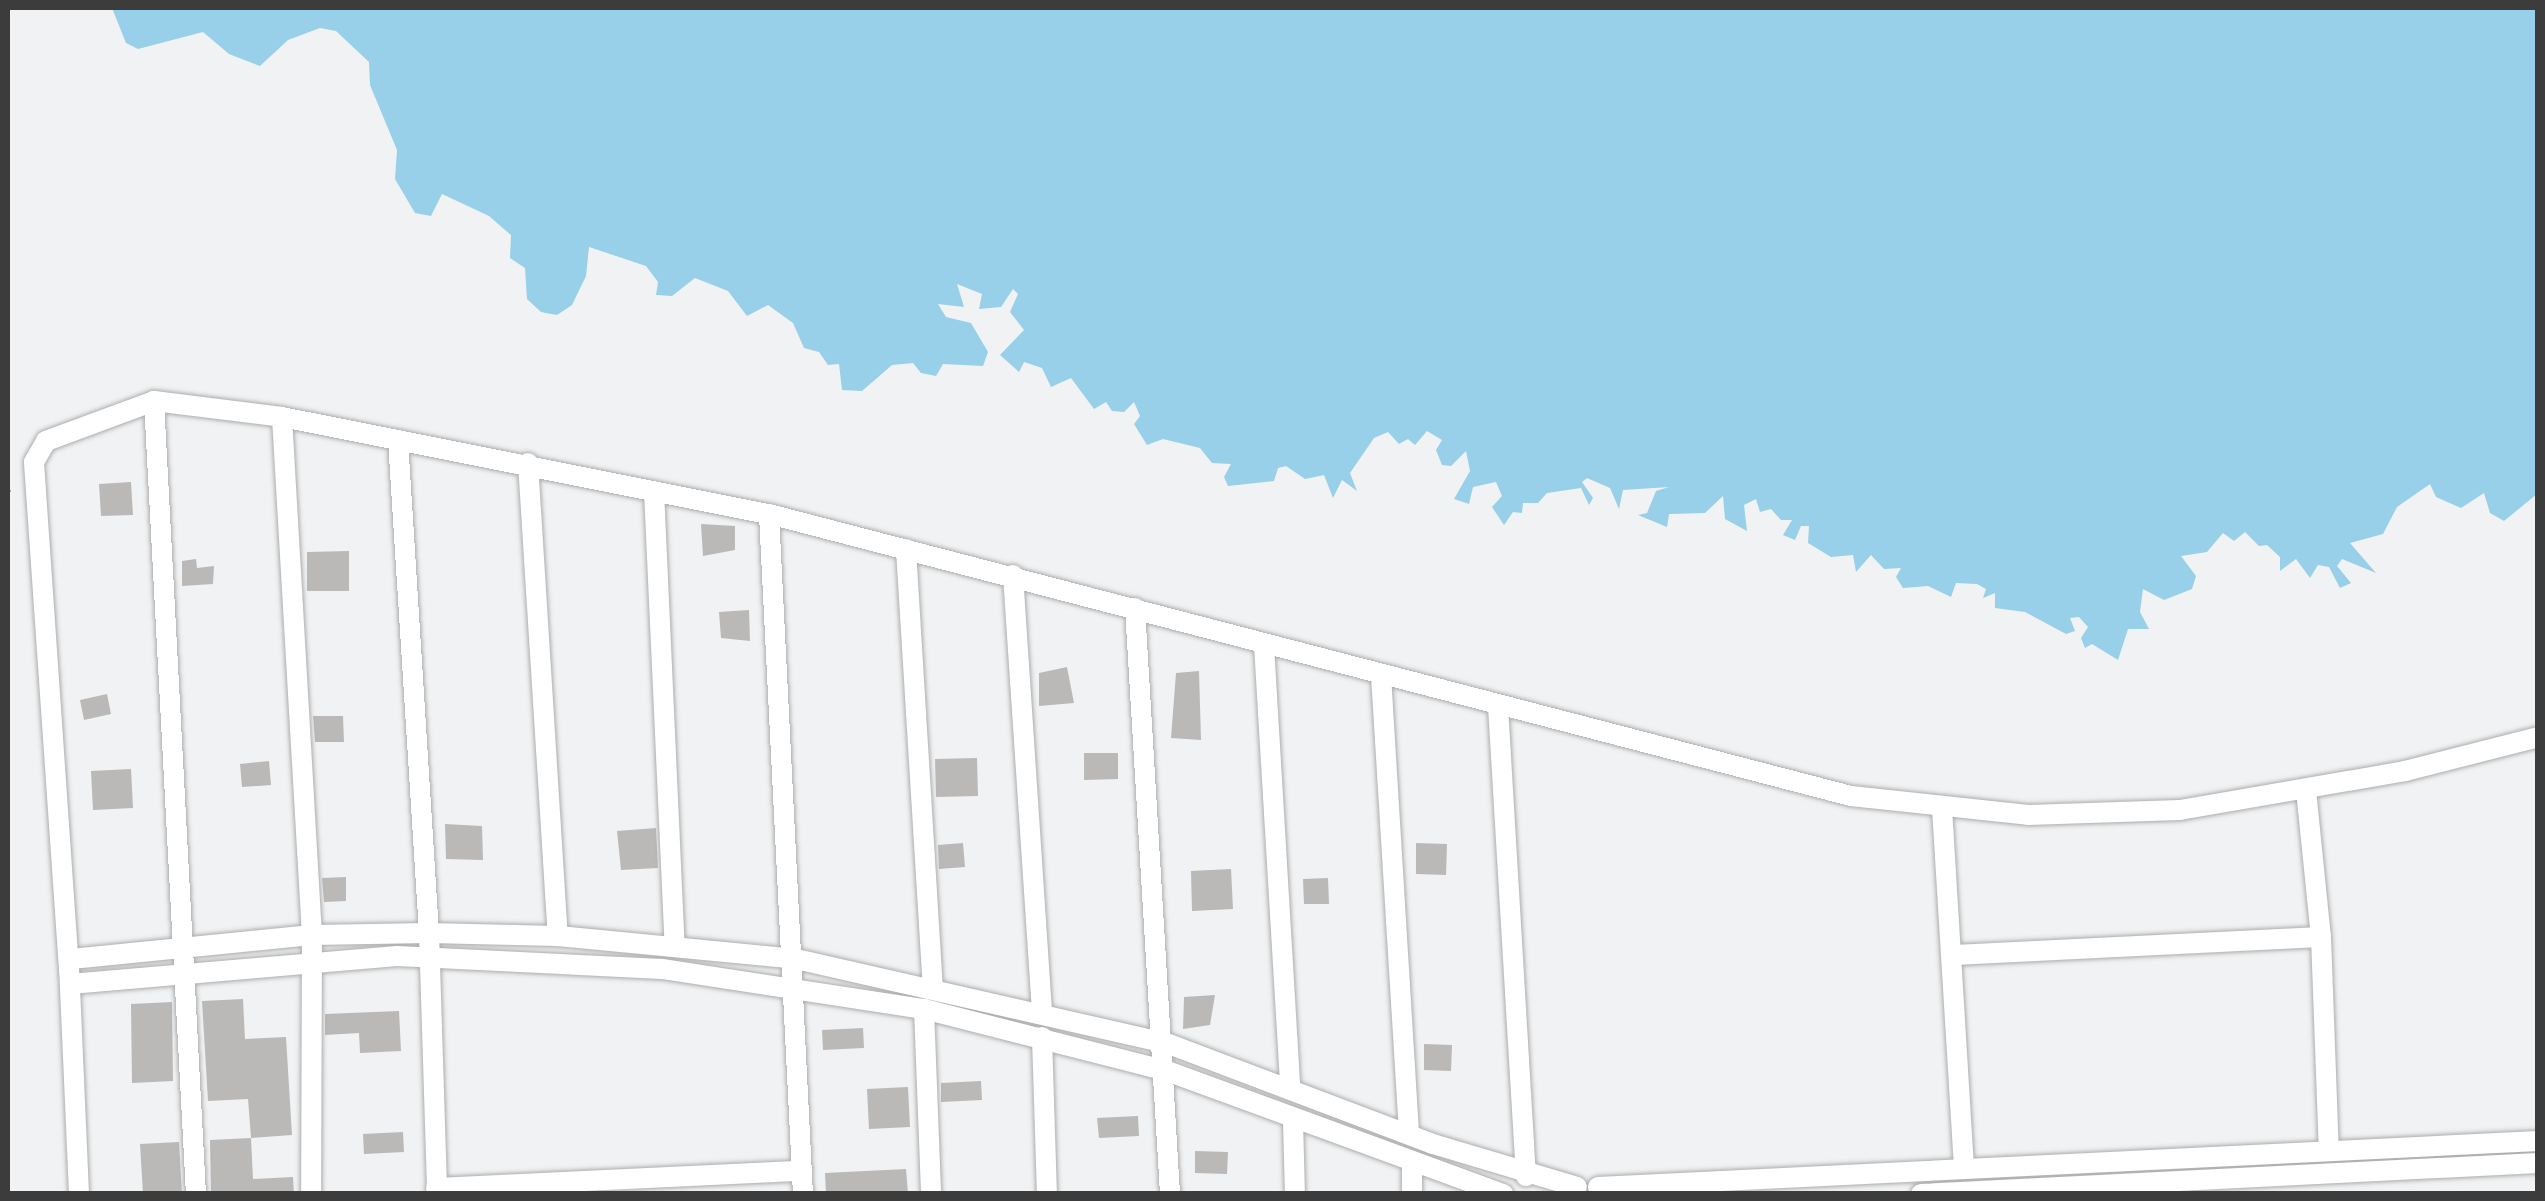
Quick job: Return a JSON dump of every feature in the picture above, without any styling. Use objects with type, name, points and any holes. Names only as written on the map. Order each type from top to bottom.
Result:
[{"type":"street","points":[[154,401],[187,945],[196,1194]]},
{"type":"street","points":[[78,1194],[71,959],[34,462],[46,440],[154,401],[282,416],[769,514],[1013,575],[1802,786],[1942,808],[2128,813],[2306,790],[2538,738]]},
{"type":"street","points":[[282,416],[312,935],[311,1194]]},
{"type":"street","points":[[398,440],[429,932],[436,1191],[679,1185],[802,1171]]},
{"type":"street","points":[[528,463],[558,936]]},
{"type":"street","points":[[654,491],[676,947]]},
{"type":"street","points":[[769,514],[796,959],[803,1194]]},
{"type":"street","points":[[906,549],[933,988]]},
{"type":"street","points":[[1013,575],[1042,1010]]},
{"type":"street","points":[[1135,608],[1168,1071],[1170,1194]]},
{"type":"street","points":[[1264,644],[1290,1089]]},
{"type":"street","points":[[1381,675],[1408,1134]]},
{"type":"street","points":[[1498,706],[1526,1176]]},
{"type":"street","points":[[2306,790],[2321,936],[2329,1151]]},
{"type":"street","points":[[1942,808],[1954,954],[1964,1168]]},
{"type":"street","points":[[71,959],[312,935],[429,932],[558,936],[796,959],[1042,1010],[1166,1043],[1526,1176],[1586,1190],[2538,1141]]},
{"type":"street","points":[[1954,954],[2321,936]]},
{"type":"street","points":[[70,984],[310,961],[430,960],[564,961],[797,986],[924,1008],[1168,1071],[1502,1194]]},
{"type":"street","points":[[924,1008],[931,1194]]},
{"type":"street","points":[[1042,1038],[1047,1194]]},
{"type":"street","points":[[1293,1120],[1295,1194]]},
{"type":"street","points":[[1921,1194],[2538,1163]]},
{"type":"street","points":[[1412,1164],[1412,1194]]},
{"type":"water","points":[[112,8],[2537,8],[2537,494],[2504,521],[2490,513],[2484,493],[2461,508],[2436,497],[2430,484],[2397,507],[2383,534],[2350,543],[2376,573],[2342,559],[2337,566],[2351,583],[2340,588],[2329,567],[2318,565],[2310,578],[2296,559],[2280,571],[2280,557],[2267,545],[2259,546],[2245,532],[2234,541],[2223,533],[2207,552],[2181,556],[2196,576],[2192,589],[2164,600],[2143,589],[2140,612],[2149,629],[2128,629],[2118,660],[2092,644],[2085,648],[2081,638],[2088,627],[2079,617],[2070,618],[2075,631],[2066,634],[2025,612],[1995,608],[1995,593],[1983,598],[1986,589],[1977,584],[1956,583],[1951,597],[1928,586],[1903,588],[1896,577],[1901,568],[1884,569],[1871,555],[1856,572],[1853,555],[1831,557],[1808,543],[1809,526],[1801,526],[1795,540],[1783,535],[1792,520],[1781,520],[1771,509],[1760,512],[1756,499],[1744,505],[1747,531],[1725,519],[1723,496],[1705,513],[1669,514],[1667,527],[1638,515],[1647,513],[1656,491],[1669,487],[1623,490],[1619,509],[1610,488],[1587,478],[1582,482],[1593,498],[1589,505],[1581,488],[1547,493],[1538,503],[1523,503],[1522,513],[1513,512],[1504,525],[1492,507],[1502,496],[1496,482],[1473,487],[1469,504],[1454,499],[1470,471],[1466,451],[1451,466],[1442,465],[1436,450],[1442,440],[1427,431],[1415,445],[1408,439],[1399,444],[1388,432],[1374,438],[1350,473],[1357,491],[1342,480],[1333,498],[1324,475],[1305,479],[1286,466],[1278,468],[1274,481],[1228,486],[1224,477],[1231,464],[1212,463],[1200,448],[1163,439],[1147,445],[1134,424],[1140,416],[1134,402],[1124,412],[1112,411],[1106,402],[1094,409],[1071,378],[1051,387],[1042,368],[1024,362],[1019,372],[1000,355],[1024,330],[1010,312],[1018,294],[1013,289],[1001,307],[979,309],[982,294],[957,284],[964,307],[938,304],[946,317],[971,323],[988,352],[983,366],[943,364],[936,376],[921,373],[913,363],[892,365],[862,391],[842,390],[839,364],[828,365],[819,352],[804,348],[793,323],[768,305],[747,316],[728,291],[695,278],[672,296],[656,295],[658,282],[646,266],[589,247],[586,276],[572,305],[557,315],[541,312],[527,299],[525,268],[510,258],[511,235],[489,216],[442,194],[431,216],[415,213],[395,179],[397,150],[370,85],[369,62],[336,31],[320,28],[288,40],[260,66],[229,54],[203,32],[138,49],[126,43]]},
{"type":"building","points":[[131,482],[133,515],[101,516],[99,484]]},
{"type":"building","points":[[701,524],[735,526],[735,550],[703,556]]},
{"type":"building","points":[[349,551],[349,591],[307,591],[307,552]]},
{"type":"building","points":[[196,559],[197,568],[214,566],[213,584],[182,586],[182,561]]},
{"type":"building","points":[[749,610],[750,641],[721,638],[719,612]]},
{"type":"building","points":[[1067,667],[1074,703],[1039,706],[1039,673]]},
{"type":"building","points":[[1199,671],[1201,740],[1171,738],[1176,673]]},
{"type":"building","points":[[107,694],[111,714],[84,720],[80,700]]},
{"type":"building","points":[[313,716],[343,716],[344,742],[315,742]]},
{"type":"building","points":[[1084,753],[1118,753],[1118,779],[1084,780]]},
{"type":"building","points":[[977,758],[978,796],[936,797],[935,759]]},
{"type":"building","points":[[269,761],[271,785],[242,787],[240,764]]},
{"type":"building","points":[[131,769],[133,808],[93,810],[91,771]]},
{"type":"building","points":[[445,824],[482,826],[483,860],[446,859]]},
{"type":"building","points":[[656,828],[658,868],[621,870],[617,831]]},
{"type":"building","points":[[963,843],[965,867],[939,869],[938,845]]},
{"type":"building","points":[[1416,843],[1447,844],[1446,875],[1416,874]]},
{"type":"building","points":[[1231,869],[1233,909],[1192,911],[1191,871]]},
{"type":"building","points":[[346,877],[346,901],[324,902],[322,878]]},
{"type":"building","points":[[1328,878],[1329,904],[1304,904],[1303,879]]},
{"type":"building","points":[[1215,995],[1210,1025],[1183,1029],[1184,997]]},
{"type":"building","points":[[243,999],[245,1039],[286,1037],[292,1135],[251,1138],[248,1099],[208,1101],[202,1001]]},
{"type":"building","points":[[172,1002],[173,1081],[132,1083],[131,1004]]},
{"type":"building","points":[[399,1011],[401,1051],[360,1053],[359,1033],[325,1035],[325,1014]]},
{"type":"building","points":[[863,1028],[864,1048],[823,1050],[822,1030]]},
{"type":"building","points":[[1424,1044],[1452,1045],[1451,1071],[1424,1070]]},
{"type":"building","points":[[981,1081],[982,1100],[941,1102],[941,1083]]},
{"type":"building","points":[[908,1087],[910,1127],[869,1129],[867,1089]]},
{"type":"building","points":[[1138,1116],[1139,1136],[1099,1138],[1097,1118]]},
{"type":"building","points":[[403,1132],[404,1152],[364,1154],[363,1134]]},
{"type":"building","points":[[251,1138],[253,1179],[293,1177],[294,1194],[211,1194],[210,1140]]},
{"type":"building","points":[[179,1142],[182,1194],[143,1194],[140,1144]]},
{"type":"building","points":[[1195,1151],[1228,1152],[1227,1174],[1195,1173]]},
{"type":"building","points":[[906,1169],[908,1194],[826,1194],[825,1173]]}]
